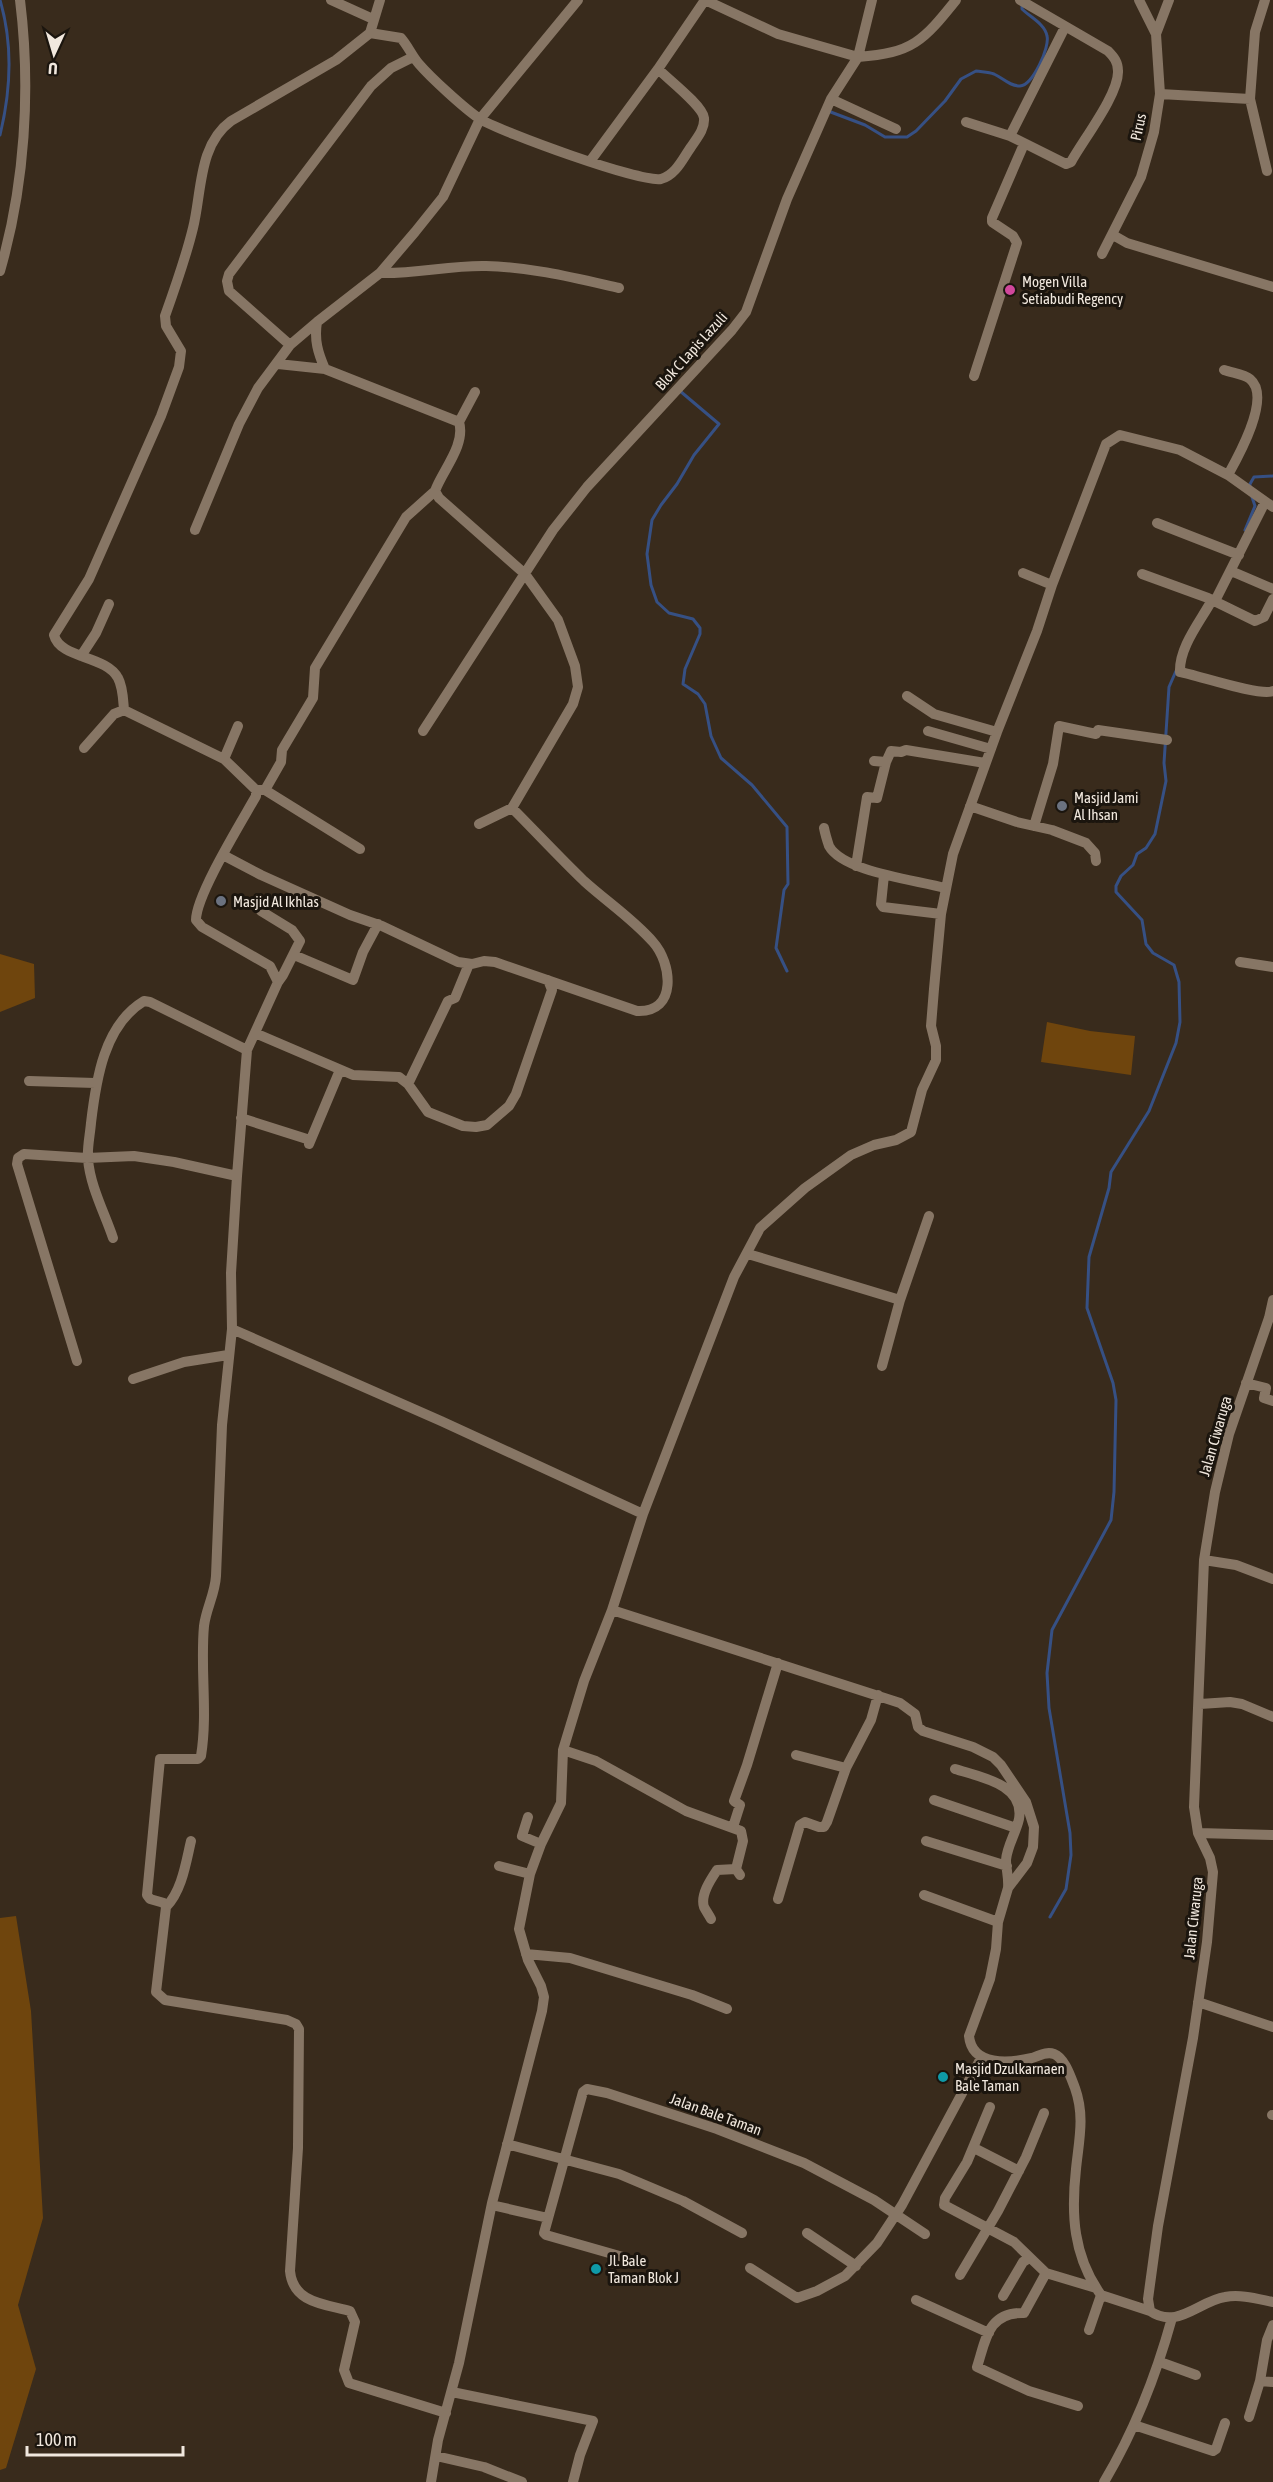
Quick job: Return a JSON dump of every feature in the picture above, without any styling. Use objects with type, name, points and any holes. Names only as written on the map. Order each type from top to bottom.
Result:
[{"type":"street","points":[[0,271],[12,218],[23,148],[25,51],[20,0]]},
{"type":"street","points":[[331,0],[373,19]]},
{"type":"street","points":[[124,710],[120,684],[114,671],[101,662],[81,656],[60,644],[54,635],[89,579],[148,446],[179,367],[181,351],[166,326],[165,316],[193,228],[209,149],[231,121],[336,60],[370,33],[380,0]]},
{"type":"street","points":[[195,530],[239,424],[258,388],[290,345],[380,273],[442,197],[480,119],[578,0]]},
{"type":"street","points":[[591,160],[705,0],[771,32],[858,57],[890,55],[922,39],[956,0]]},
{"type":"street","name":"Blok C Lapis Lazuli","points":[[423,731],[553,530],[587,487],[746,312],[787,199],[831,99],[858,57],[872,0]]},
{"type":"street","points":[[966,122],[1010,136],[1066,164],[1071,162],[1111,96],[1119,70],[1115,58],[1107,51],[1020,0]]},
{"type":"street","name":"Pirus","points":[[1102,254],[1141,177],[1154,132],[1160,94],[1156,34],[1138,0]]},
{"type":"street","points":[[1156,34],[1169,0]]},
{"type":"street","points":[[1265,0],[1255,32],[1250,99],[1267,171]]},
{"type":"street","points":[[1010,136],[1065,27]]},
{"type":"street","points":[[370,33],[401,38],[427,73],[480,119],[542,145],[591,160],[609,169],[652,180],[672,174],[702,130],[705,119],[703,111],[658,69]]},
{"type":"street","points":[[290,345],[229,291],[227,281],[229,274],[371,86],[391,68],[413,57]]},
{"type":"street","points":[[1160,94],[1250,99]]},
{"type":"street","points":[[831,99],[896,129]]},
{"type":"street","points":[[974,376],[1017,243],[1013,236],[992,222],[992,218],[1024,144]]},
{"type":"street","points":[[1113,234],[1127,243],[1273,287]]},
{"type":"street","points":[[380,273],[405,274],[485,266],[545,271],[619,288]]},
{"type":"street","points":[[317,322],[315,336],[325,369]]},
{"type":"street","points":[[278,364],[325,369],[459,422]]},
{"type":"street","points":[[1224,370],[1250,379],[1255,385],[1257,398],[1256,413],[1228,475]]},
{"type":"street","points":[[278,982],[270,966],[202,927],[196,920],[200,903],[223,855],[256,796],[281,762],[282,750],[313,698],[315,668],[406,517],[435,491],[444,477],[459,439],[461,429],[459,422],[475,392]]},
{"type":"street","points":[[431,2482],[438,2440],[452,2392],[492,2203],[542,2011],[541,1986],[526,1954],[519,1929],[530,1874],[541,1844],[561,1803],[563,1750],[584,1682],[612,1610],[643,1514],[734,1277],[756,1235],[765,1224],[821,1176],[861,1150],[896,1140],[911,1132],[922,1090],[936,1060],[936,1046],[931,1026],[941,914],[945,888],[960,833],[1037,631],[1102,450],[1112,438],[1120,435],[1180,450],[1228,475],[1270,503],[1192,637],[1185,645],[1179,663],[1179,672],[1246,689],[1267,693],[1273,691]]},
{"type":"street","points":[[435,491],[439,498],[525,574],[558,620],[575,666],[578,687],[573,704],[512,808],[479,824]]},
{"type":"street","points":[[1157,523],[1239,555]]},
{"type":"street","points":[[1231,571],[1273,590]]},
{"type":"street","points":[[1023,573],[1052,585]]},
{"type":"street","points":[[1142,574],[1213,601],[1251,620],[1258,621],[1264,617],[1273,599]]},
{"type":"street","points":[[81,656],[96,633],[109,604]]},
{"type":"street","points":[[907,696],[934,714],[997,732]]},
{"type":"street","points":[[84,748],[114,714],[124,710],[224,759],[260,790],[360,849]]},
{"type":"street","points":[[224,759],[238,726]]},
{"type":"street","points":[[1034,826],[1053,764],[1059,726],[1096,734],[1098,730],[1167,740]]},
{"type":"street","points":[[928,732],[991,749]]},
{"type":"street","points":[[856,866],[867,797],[877,798],[891,751],[906,750],[985,763]]},
{"type":"street","points":[[874,760],[886,762]]},
{"type":"street","points":[[970,806],[1086,843],[1095,853],[1096,861]]},
{"type":"street","points":[[223,855],[312,898],[378,924],[439,954],[469,964],[484,961],[495,963],[638,1011],[650,1011],[659,1007],[664,1001],[668,982],[663,961],[655,943],[584,880],[512,808]]},
{"type":"street","points":[[824,828],[830,846],[838,855],[856,866],[884,875],[945,888]]},
{"type":"street","points":[[884,875],[881,904],[884,907],[941,914]]},
{"type":"street","points":[[166,1907],[164,1903],[150,1899],[147,1895],[156,1780],[160,1759],[198,1759],[201,1756],[205,1732],[204,1630],[207,1613],[215,1592],[222,1425],[232,1329],[231,1273],[247,1050],[278,982],[300,941],[296,934],[261,911]]},
{"type":"street","points":[[294,955],[353,980],[363,952],[378,924]]},
{"type":"street","points":[[1240,962],[1273,967]]},
{"type":"street","points":[[408,1084],[448,1001],[454,998],[469,964]]},
{"type":"street","points":[[255,1033],[357,1076],[399,1077],[408,1084],[429,1112],[463,1126],[487,1125],[509,1106],[516,1094],[552,990],[548,980]]},
{"type":"street","points":[[113,1238],[87,1158],[95,1083],[106,1050],[123,1020],[136,1005],[144,1001],[247,1050]]},
{"type":"street","points":[[242,1118],[310,1142],[340,1070]]},
{"type":"street","points":[[29,1081],[95,1083]]},
{"type":"street","points":[[77,1361],[17,1161],[24,1154],[87,1158],[135,1156],[237,1176]]},
{"type":"street","points":[[882,1366],[900,1300],[929,1216]]},
{"type":"street","points":[[748,1254],[900,1300]]},
{"type":"street","name":"Jalan Ciwaruga","points":[[1150,2311],[1148,2299],[1158,2226],[1198,2002],[1213,1872],[1210,1858],[1198,1833],[1194,1807],[1200,1704],[1201,1583],[1215,1492],[1229,1434],[1271,1318],[1273,1300]]},
{"type":"street","points":[[232,1329],[441,1420],[643,1514]]},
{"type":"street","points":[[133,1379],[184,1362],[228,1355]]},
{"type":"street","points":[[1246,1383],[1266,1388],[1264,1398],[1273,1401]]},
{"type":"street","points":[[1204,1560],[1236,1565],[1273,1579]]},
{"type":"street","points":[[612,1610],[713,1645],[878,1695],[910,1709],[915,1714],[918,1727],[923,1731],[984,1752],[1001,1765],[1026,1802],[1034,1827],[1033,1847],[1027,1863],[1008,1888]]},
{"type":"street","points":[[733,1827],[740,1805],[734,1801],[778,1664]]},
{"type":"street","points":[[778,1899],[800,1825],[805,1822],[824,1827],[846,1768],[871,1720],[878,1695]]},
{"type":"street","points":[[1200,1704],[1242,1704],[1273,1717]]},
{"type":"street","points":[[563,1750],[596,1761],[686,1811],[733,1827],[741,1832],[743,1841],[738,1872],[717,1870],[704,1894],[704,1906],[711,1920]]},
{"type":"street","points":[[796,1755],[846,1768]]},
{"type":"street","points":[[956,1769],[1000,1784],[1010,1790],[1019,1809],[1019,1819],[1006,1860],[1008,1888],[998,1922],[996,1950],[990,1979],[969,2036],[973,2050],[981,2058],[1005,2061],[1055,2054],[1062,2061],[1072,2079],[1080,2103],[1082,2130],[1073,2206],[1074,2234],[1084,2268],[1098,2291],[1089,2330]]},
{"type":"street","points":[[934,1800],[1016,1828]]},
{"type":"street","points":[[528,1817],[522,1836],[541,1844]]},
{"type":"street","points":[[1198,1833],[1273,1835]]},
{"type":"street","points":[[190,1841],[183,1870],[171,1902],[166,1907],[156,1990],[158,1996],[165,2000],[287,2020],[296,2024],[299,2029],[298,2148],[290,2271],[292,2286],[306,2298],[350,2311],[353,2316],[355,2322],[344,2370],[349,2383],[446,2413]]},
{"type":"street","points":[[926,1841],[1007,1866]]},
{"type":"street","points":[[498,1866],[530,1874]]},
{"type":"street","points":[[924,1894],[998,1922]]},
{"type":"street","points":[[526,1954],[570,1958],[692,1995],[727,2009]]},
{"type":"street","points":[[1198,2002],[1273,2027]]},
{"type":"street","points":[[750,2268],[797,2298],[832,2284],[856,2266],[877,2243],[896,2215],[981,2058]]},
{"type":"street","name":"Jalan Bale Taman","points":[[548,2218],[583,2092],[592,2089],[706,2126],[804,2163],[874,2200],[925,2234]]},
{"type":"street","points":[[990,2107],[974,2148],[944,2203],[952,2211],[1014,2242],[1023,2248],[1029,2258],[1046,2273],[1160,2316],[1180,2317],[1208,2302],[1226,2297],[1246,2297],[1273,2302]]},
{"type":"street","points":[[960,2275],[1019,2171],[1044,2114]]},
{"type":"street","points":[[507,2144],[620,2174],[683,2201],[742,2233]]},
{"type":"street","points":[[974,2148],[1019,2171]]},
{"type":"street","points":[[496,2206],[548,2218],[544,2233],[546,2235],[623,2257]]},
{"type":"street","points":[[807,2233],[856,2266]]},
{"type":"street","points":[[1004,2296],[1023,2262],[1029,2258]]},
{"type":"street","points":[[1046,2273],[1024,2313],[1005,2314],[988,2333],[977,2367],[1029,2391],[1078,2406]]},
{"type":"street","points":[[916,2300],[988,2333]]},
{"type":"street","points":[[1104,2482],[1134,2425],[1160,2362],[1172,2318]]},
{"type":"street","points":[[1249,2417],[1260,2381],[1267,2340],[1273,2325]]},
{"type":"street","points":[[1160,2362],[1196,2375]]},
{"type":"street","points":[[1260,2381],[1273,2382]]},
{"type":"street","points":[[452,2392],[593,2421],[573,2482]]},
{"type":"street","points":[[1134,2425],[1213,2451],[1216,2449],[1225,2423]]},
{"type":"street","points":[[436,2456],[484,2467],[522,2482]]},
{"type":"shaded area","points":[[0,954],[34,964],[35,998],[0,1012]]},
{"type":"shaded area","points":[[1047,1022],[1090,1031],[1135,1036],[1131,1075],[1041,1062]]},
{"type":"shaded area","points":[[16,1916],[31,2011],[43,2218],[18,2305],[36,2369],[6,2468],[0,2470],[0,1918]]},
{"type":"waterway","points":[[0,0],[7,33],[9,67],[0,135]]},
{"type":"waterway","points":[[828,111],[865,125],[885,137],[907,137],[916,131],[945,101],[961,79],[976,71],[994,74],[1016,86],[1025,84],[1040,65],[1046,48],[1047,36],[1037,21],[1022,9],[1022,4]]},
{"type":"waterway","points":[[680,391],[719,424],[694,455],[652,520],[647,554],[651,585],[657,602],[669,613],[693,619],[700,628],[700,634],[685,669],[683,684],[698,694],[705,704],[711,736],[721,758],[752,785],[787,827],[788,884],[784,890],[776,948],[787,971]]},
{"type":"waterway","points":[[1250,488],[1254,477],[1273,476]]},
{"type":"waterway","points":[[1245,530],[1255,506],[1252,497]]},
{"type":"waterway","points":[[1050,1917],[1066,1889],[1071,1855],[1070,1833],[1049,1708],[1047,1673],[1052,1630],[1111,1520],[1114,1492],[1116,1400],[1113,1383],[1087,1308],[1089,1257],[1109,1188],[1111,1172],[1149,1111],[1176,1043],[1180,1022],[1179,982],[1174,965],[1153,953],[1146,944],[1142,920],[1116,892],[1121,876],[1133,865],[1137,854],[1146,848],[1155,834],[1166,781],[1164,763],[1169,687],[1176,671]]},
{"type":"place","name":"Mogen Villa Setiabudi Regency","points":[[1010,290]]},
{"type":"place","name":"Masjid Jami Al Ihsan","points":[[1062,806]]},
{"type":"place","name":"Masjid Al Ikhlas","points":[[221,901]]},
{"type":"place","name":"Masjid Dzulkarnaen Bale Taman","points":[[943,2077]]},
{"type":"place","name":"Jl. Bale Taman Blok J","points":[[596,2269]]}]
